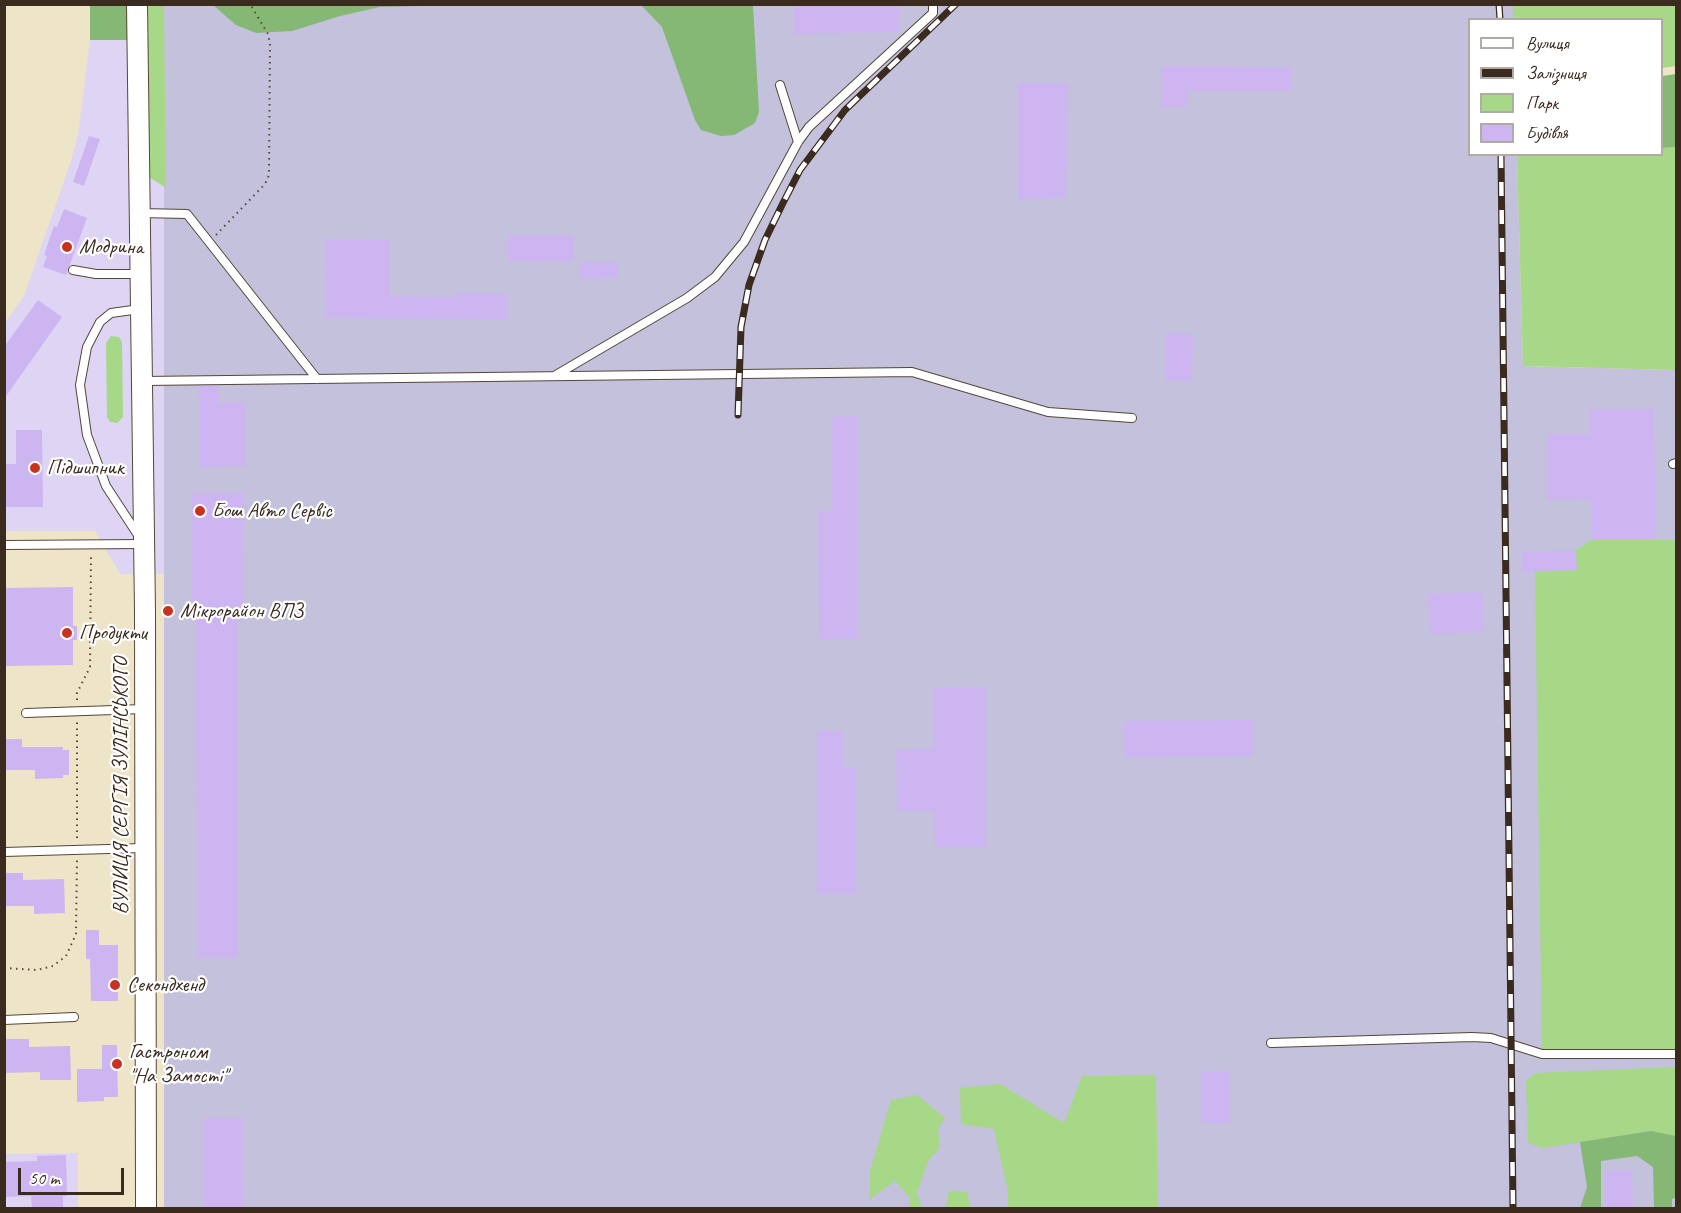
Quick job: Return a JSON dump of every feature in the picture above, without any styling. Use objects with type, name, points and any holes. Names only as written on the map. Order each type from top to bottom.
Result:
[{"type":"street","name":"ВУЛИЦЯ СЕРГІЯ ЗУЛІНСЬКОГО","points":[[136,4],[146,709],[146,1209]]},
{"type":"lane","points":[[555,376],[687,298],[715,277],[744,242],[798,142],[823,112],[933,13],[933,4]]},
{"type":"lane","points":[[780,85],[798,142]]},
{"type":"lane","points":[[139,213],[187,214],[317,379]]},
{"type":"lane","points":[[73,270],[96,274],[139,274]]},
{"type":"lane","points":[[140,309],[111,313],[100,322],[87,347],[80,385],[87,435],[106,486],[144,544]]},
{"type":"lane","points":[[141,381],[912,372],[1048,412],[1132,418]]},
{"type":"lane","points":[[4,545],[144,544]]},
{"type":"lane","points":[[26,713],[146,709]]},
{"type":"lane","points":[[4,852],[145,848]]},
{"type":"lane","points":[[5,1020],[74,1017]]},
{"type":"lane","points":[[1271,1043],[1472,1036],[1491,1038],[1542,1054],[1677,1054]]},
{"type":"path","points":[[209,242],[265,184],[269,175],[270,43],[268,34],[250,4]]},
{"type":"path","points":[[4,968],[37,970],[53,966],[72,946],[77,923],[77,693],[90,667],[91,544]]},
{"type":"path","points":[[90,638],[145,636]]},
{"type":"path","points":[[4,989],[5,1020]]},
{"type":"shaded area","points":[[164,5],[1513,5],[1513,18],[1468,18],[1468,156],[1517,156],[1523,366],[1676,370],[1676,1208],[164,1208]]},
{"type":"shaded area","points":[[90,40],[137,40],[138,169],[166,188],[168,574],[120,574],[95,531],[5,531],[5,323],[24,296],[70,164],[78,135]]},
{"type":"shaded area","points":[[78,1153],[78,1208],[5,1208],[4,1154]]},
{"type":"green space","points":[[90,5],[137,5],[137,40],[90,40]]},
{"type":"green space","points":[[137,5],[164,5],[166,188],[138,170]]},
{"type":"green space","points":[[213,5],[465,5],[380,7],[340,16],[292,31],[256,33],[236,25]]},
{"type":"green space","points":[[641,5],[753,5],[759,112],[755,123],[734,135],[721,136],[701,130],[695,120],[662,27]]},
{"type":"green space","points":[[1513,5],[1676,5],[1676,66],[1663,68],[1663,18],[1513,18]]},
{"type":"green space","points":[[1676,74],[1676,147],[1663,148],[1663,76]]},
{"type":"green space","points":[[1676,147],[1676,370],[1523,366],[1517,156],[1663,156],[1663,148]]},
{"type":"green space","points":[[111,336],[119,337],[122,342],[123,417],[117,423],[110,422],[107,417],[106,343]]},
{"type":"green space","points":[[1591,540],[1676,540],[1676,1054],[1542,1054],[1535,571],[1576,570],[1576,550]]},
{"type":"green space","points":[[1676,1067],[1676,1136],[1650,1131],[1543,1148],[1528,1143],[1526,1081],[1535,1073]]},
{"type":"green space","points":[[1156,1075],[1158,1208],[1008,1208],[1008,1192],[994,1129],[961,1124],[960,1088],[1000,1084],[1064,1123],[1082,1076]]},
{"type":"green space","points":[[917,1095],[945,1118],[938,1129],[940,1148],[928,1161],[917,1193],[922,1208],[909,1208],[909,1197],[895,1181],[870,1199],[870,1171],[891,1100]]},
{"type":"green space","points":[[1651,1131],[1676,1136],[1676,1198],[1672,1199],[1672,1208],[1654,1208],[1653,1167],[1637,1156],[1601,1161],[1601,1208],[1580,1208],[1587,1187],[1580,1142]]},
{"type":"green space","points":[[949,1191],[967,1192],[971,1208],[946,1208]]},
{"type":"building","points":[[794,4],[899,4],[899,32],[794,34]]},
{"type":"building","points":[[1161,66],[1291,67],[1291,91],[1188,91],[1188,107],[1161,107]]},
{"type":"building","points":[[1018,83],[1068,83],[1066,198],[1018,199]]},
{"type":"building","points":[[89,136],[100,139],[84,186],[73,182]]},
{"type":"building","points":[[64,209],[87,218],[66,275],[43,267],[47,256],[44,255],[54,226],[57,227]]},
{"type":"building","points":[[508,235],[574,235],[574,261],[508,261]]},
{"type":"building","points":[[326,239],[390,240],[390,296],[457,297],[457,293],[507,294],[507,320],[325,318]]},
{"type":"building","points":[[617,262],[618,278],[580,279],[579,263]]},
{"type":"building","points":[[38,300],[62,317],[4,399],[4,347]]},
{"type":"building","points":[[1165,333],[1193,334],[1192,381],[1165,381]]},
{"type":"building","points":[[199,386],[218,386],[219,403],[245,402],[246,466],[200,467]]},
{"type":"building","points":[[1590,409],[1654,409],[1656,540],[1591,540],[1591,499],[1547,500],[1547,434],[1590,434]]},
{"type":"building","points":[[857,416],[857,639],[819,639],[818,511],[832,511],[831,417]]},
{"type":"building","points":[[16,430],[42,430],[43,507],[4,507],[4,464],[16,464]]},
{"type":"building","points":[[192,493],[243,493],[244,609],[237,610],[238,958],[197,958],[196,610],[192,610]]},
{"type":"building","points":[[1576,550],[1577,570],[1522,572],[1522,552]]},
{"type":"building","points":[[73,587],[73,626],[77,626],[77,640],[73,640],[73,665],[4,666],[4,588]]},
{"type":"building","points":[[1482,592],[1484,632],[1430,634],[1428,594]]},
{"type":"building","points":[[985,687],[986,847],[935,847],[934,811],[897,811],[896,750],[934,749],[934,688]]},
{"type":"building","points":[[1253,720],[1253,756],[1124,757],[1124,721]]},
{"type":"building","points":[[817,731],[843,731],[843,767],[856,767],[856,894],[817,894]]},
{"type":"building","points":[[4,739],[22,739],[22,747],[63,747],[63,750],[69,750],[69,775],[63,775],[63,778],[35,779],[35,770],[4,770]]},
{"type":"building","points":[[4,873],[23,873],[23,880],[64,879],[65,913],[34,914],[34,906],[4,906]]},
{"type":"building","points":[[86,930],[99,930],[99,945],[118,945],[118,1001],[91,1001],[90,959],[86,959]]},
{"type":"building","points":[[4,1039],[29,1039],[29,1047],[70,1046],[71,1080],[40,1080],[40,1072],[4,1073]]},
{"type":"building","points":[[102,1045],[117,1045],[118,1097],[104,1097],[104,1101],[77,1102],[77,1069],[102,1069]]},
{"type":"building","points":[[1229,1071],[1229,1123],[1201,1123],[1201,1072]]},
{"type":"building","points":[[204,1118],[243,1118],[243,1209],[204,1209]]},
{"type":"building","points":[[66,1155],[67,1196],[63,1196],[63,1209],[32,1209],[31,1196],[4,1197],[4,1162],[37,1161],[37,1156]]},
{"type":"building","points":[[1632,1170],[1633,1209],[1606,1209],[1606,1171]]},
{"type":"railway","points":[[738,415],[741,327],[749,285],[765,240],[800,170],[845,110],[956,4]]},
{"type":"railway","points":[[1499,4],[1500,18]]},
{"type":"railway","points":[[1501,156],[1513,1208]]},
{"type":"place","name":"Модрина","points":[[67,247]]},
{"type":"place","name":"Підшипник","points":[[35,468]]},
{"type":"place","name":"Бош Авто Сервіс","points":[[200,511]]},
{"type":"place","name":"Мікрорайон ВПЗ","points":[[168,611]]},
{"type":"place","name":"Продукти","points":[[67,633]]},
{"type":"place","name":"Секондхенд","points":[[115,985]]},
{"type":"place","name":"Гастроном \"На Замості\"","points":[[117,1064]]}]
